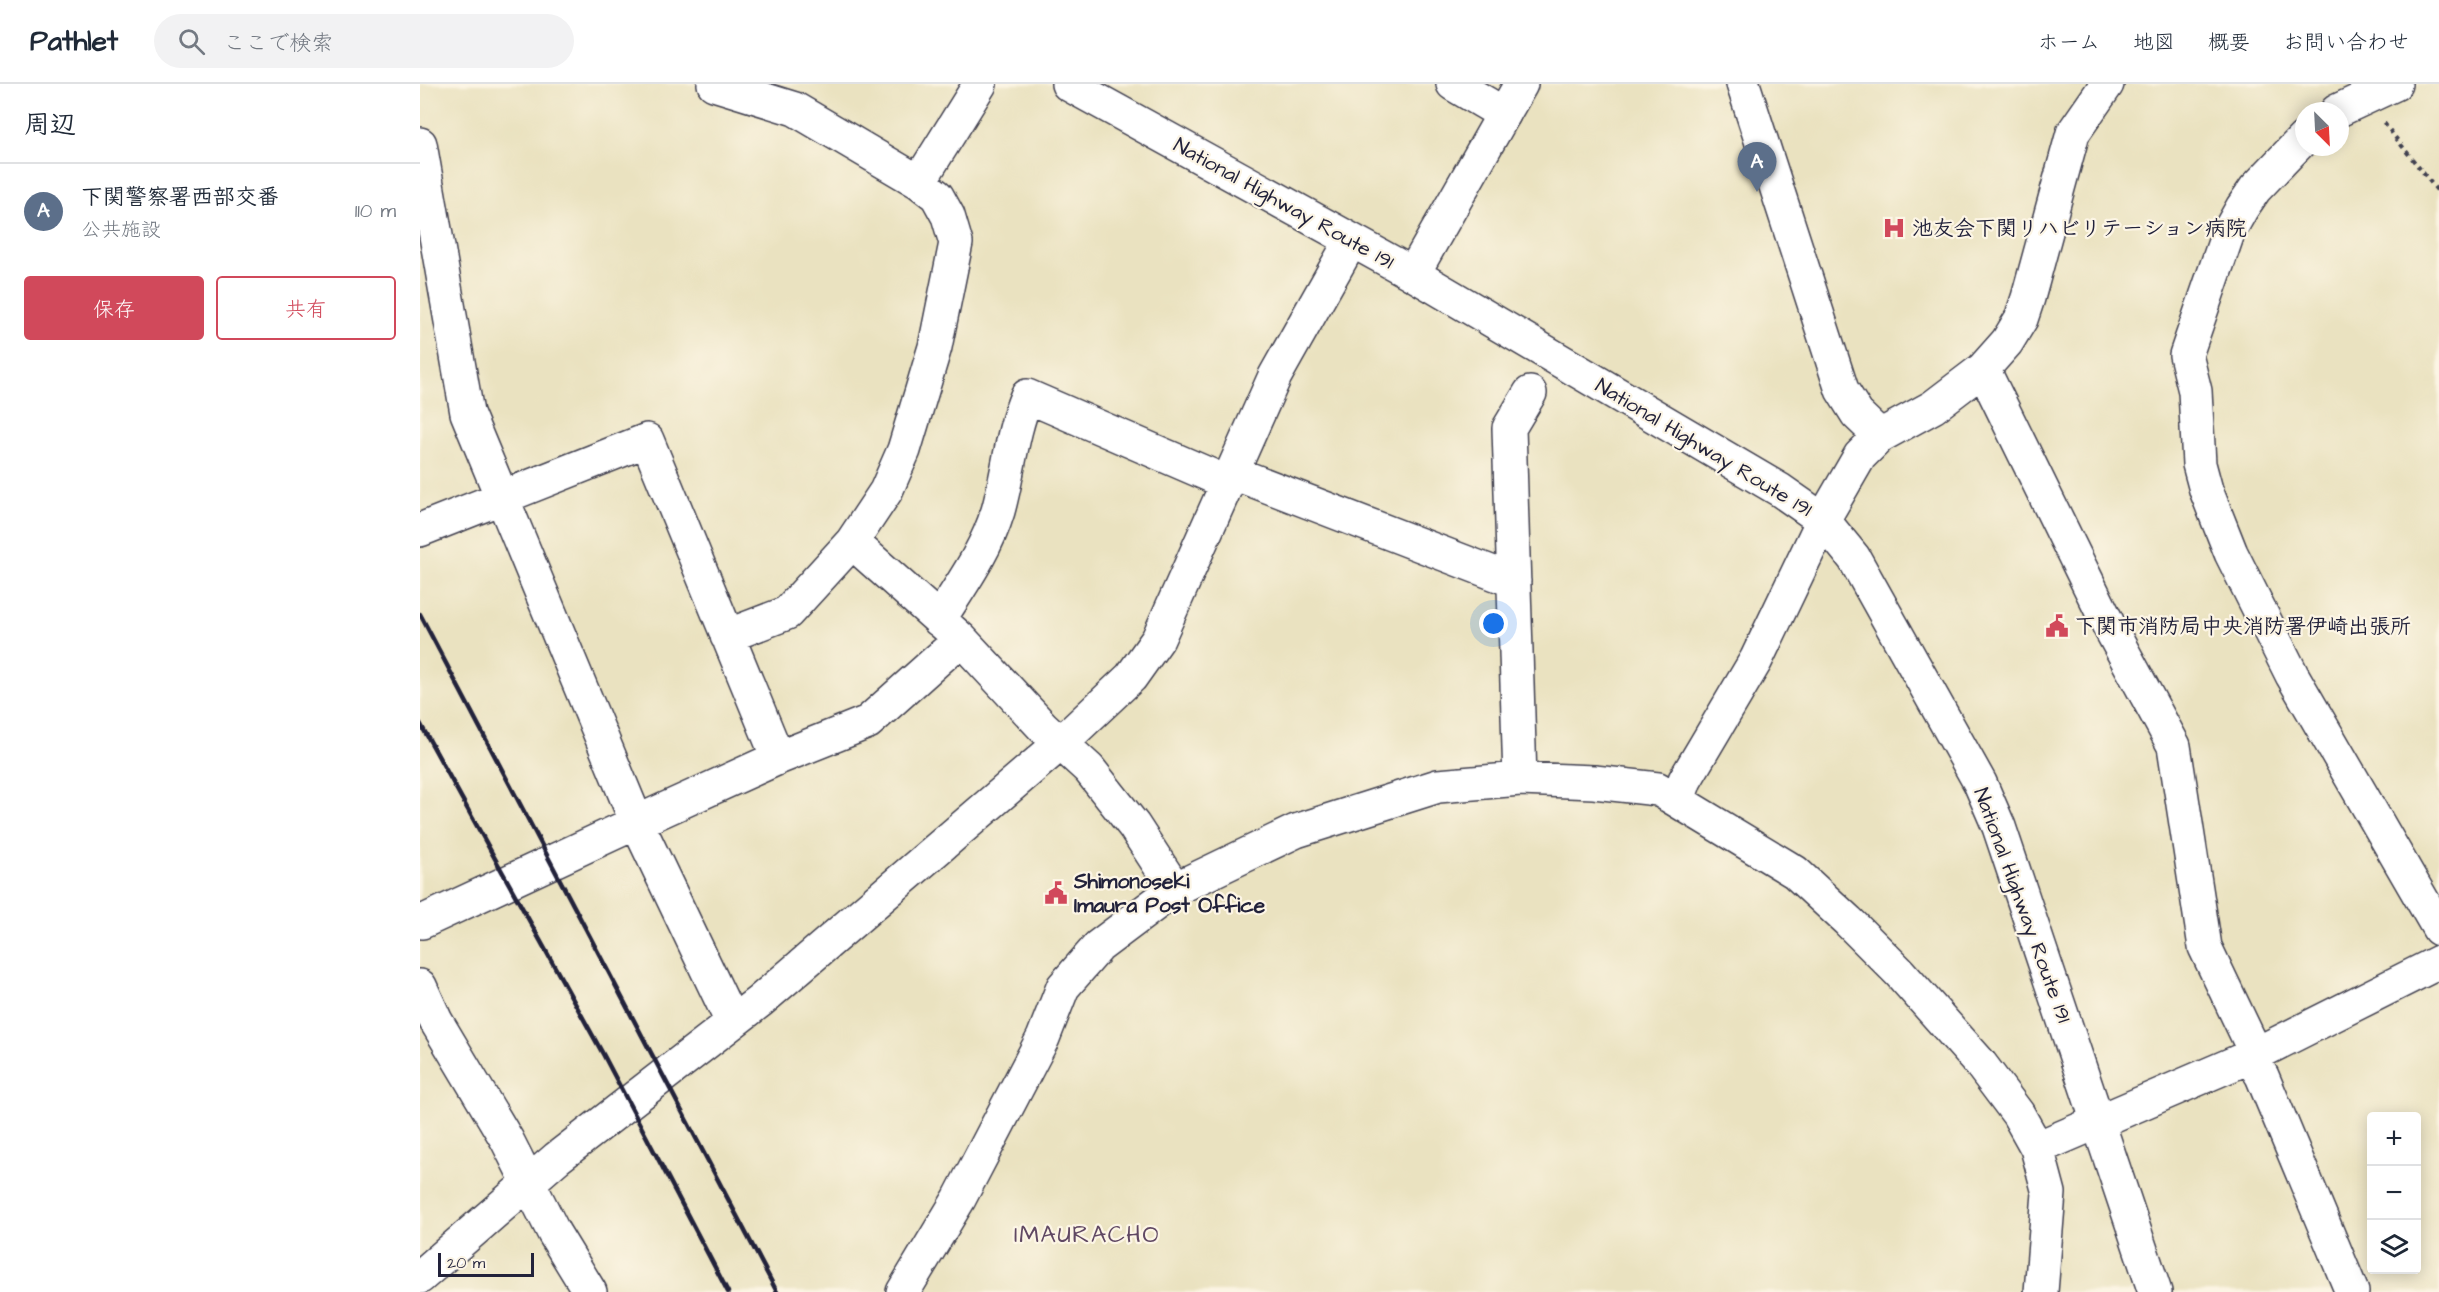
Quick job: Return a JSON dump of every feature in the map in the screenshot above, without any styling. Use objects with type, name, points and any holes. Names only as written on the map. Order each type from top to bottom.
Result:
[{"type":"main road","points":[[714,84],[795,109],[919,182],[937,196],[948,216],[956,243],[935,347],[904,450],[886,490],[852,542],[788,613],[727,636]]},
{"type":"main road","points":[[919,182],[980,84]]},
{"type":"main road","name":"National Highway Route 191","points":[[1068,84],[1413,274],[1780,490],[1823,520],[1854,558],[1984,791],[1999,827],[2155,1292]]},
{"type":"main road","points":[[1453,84],[1504,114]]},
{"type":"main road","points":[[1413,274],[1521,84]]},
{"type":"main road","points":[[1743,84],[1842,390],[1857,414],[1880,436]]},
{"type":"main road","points":[[1678,800],[1685,780],[1756,660],[1823,520],[1860,456],[1880,436],[1933,407],[1983,369],[2007,342],[2021,320],[2073,133],[2107,84]]},
{"type":"main road","points":[[2351,98],[2395,84]]},
{"type":"main road","points":[[420,144],[467,413],[637,823],[732,1023]]},
{"type":"main road","points":[[2295,147],[2255,189],[2228,233],[2186,355],[2195,391],[2199,464],[2206,490],[2231,553],[2292,675],[2439,929]]},
{"type":"main road","points":[[420,1277],[529,1182],[732,1023],[1062,742],[1131,677],[1158,639],[1275,376],[1351,241]]},
{"type":"main road","points":[[1983,369],[2110,628],[2174,746],[2205,947],[2262,1076],[2352,1292]]},
{"type":"main road","points":[[1520,779],[1509,428],[1530,393]]},
{"type":"main road","points":[[422,922],[778,758],[868,722],[950,630],[998,512],[1015,423],[1027,396],[1229,477],[1514,581]]},
{"type":"main road","points":[[420,530],[647,440],[778,758]]},
{"type":"main road","points":[[852,542],[950,630],[1043,727],[1089,769],[1134,826],[1175,889]]},
{"type":"main road","points":[[903,1292],[959,1198],[1042,1038],[1063,987],[1099,946],[1175,889],[1296,831],[1438,786],[1520,779],[1594,782],[1658,789],[1795,872],[1848,921],[1899,972],[1979,1062],[2018,1114],[2037,1148],[2049,1194],[2041,1292]]},
{"type":"main road","points":[[2037,1148],[2253,1056],[2439,962]]},
{"type":"main road","points":[[420,986],[436,1021],[529,1182],[554,1233],[590,1292]]},
{"type":"path","points":[[2351,98],[2439,193]]},
{"type":"railway","points":[[420,614],[777,1292]]},
{"type":"railway","points":[[420,723],[603,1054],[728,1292]]},
{"type":"place","name":"下関警察署西部交番","points":[[1757,192]]},
{"type":"place","name":"池友会下関リハビリテーション病院","points":[[1894,228]]},
{"type":"place","name":"下関市消防局中央消防署伊崎出張所","points":[[2057,626]]},
{"type":"place","name":"Shimonoseki Imaura Post Office","points":[[1056,893]]},
{"type":"district","name":"IMAURACHO","points":[[1087,1234]]}]
